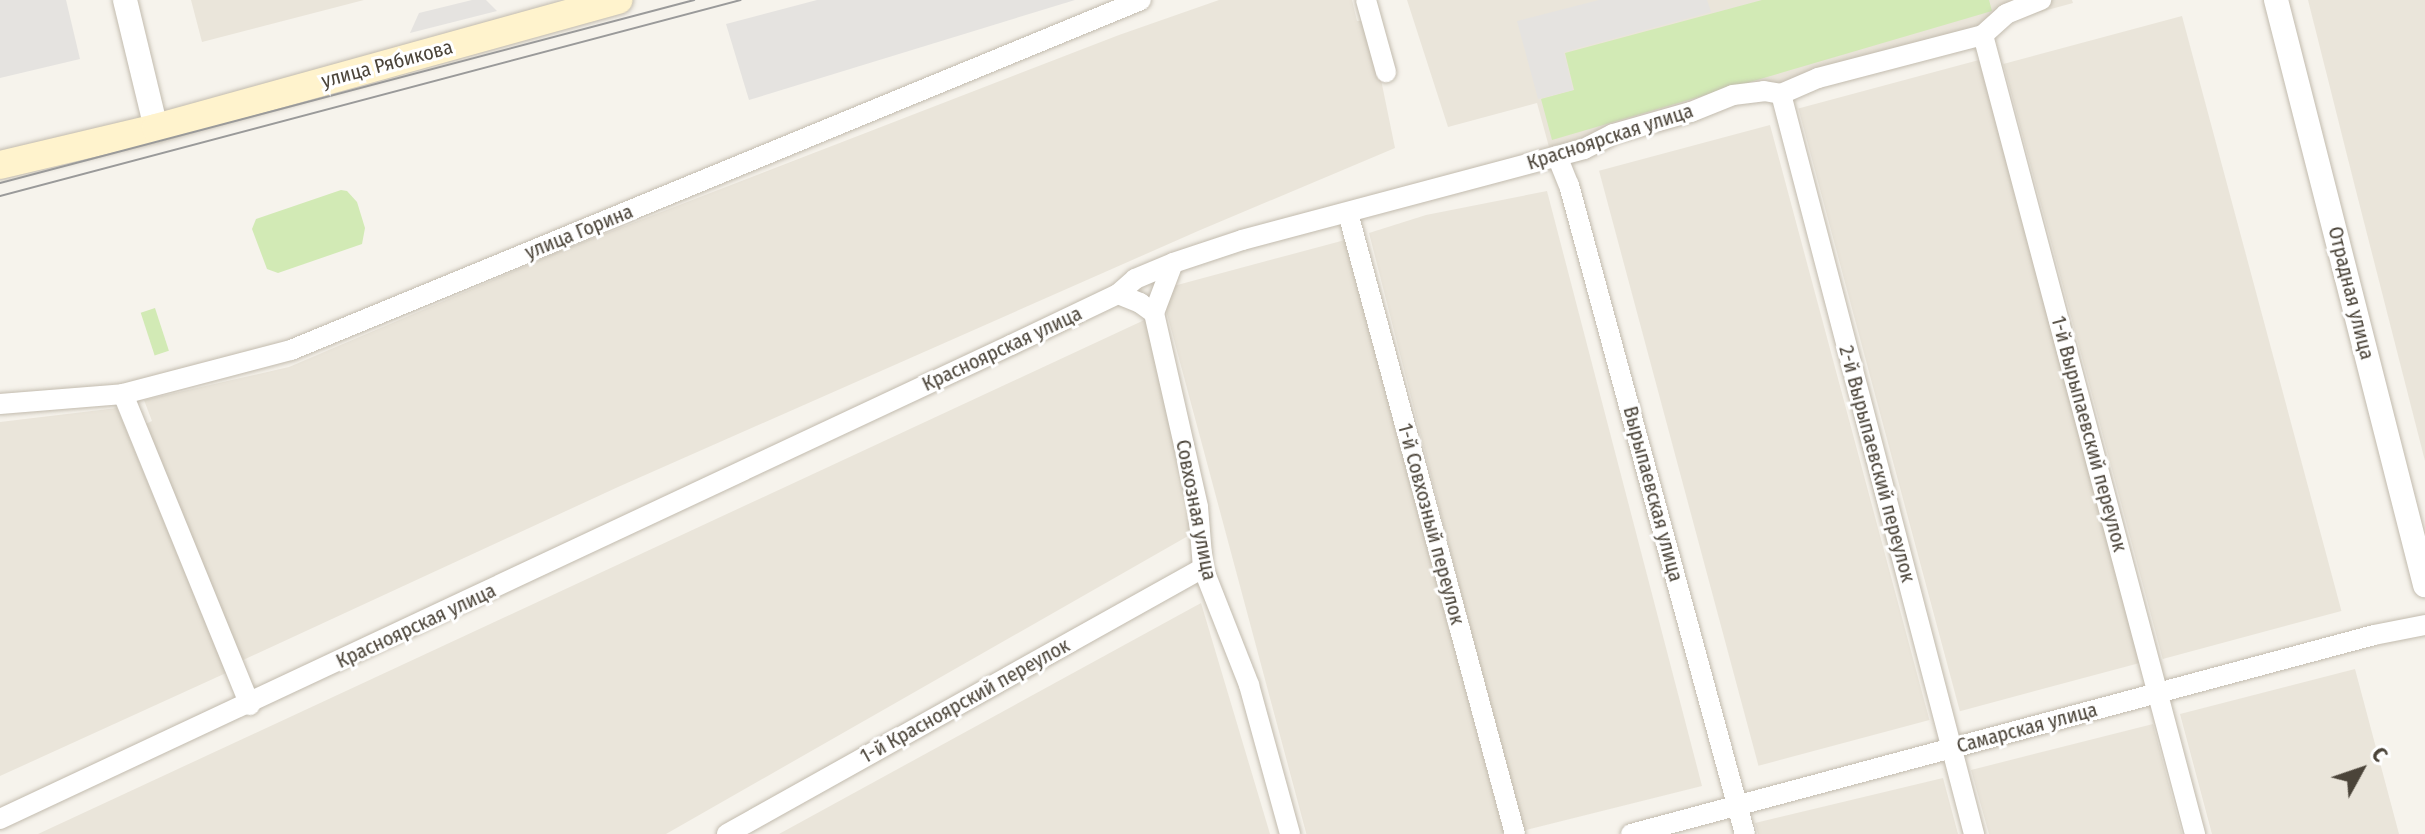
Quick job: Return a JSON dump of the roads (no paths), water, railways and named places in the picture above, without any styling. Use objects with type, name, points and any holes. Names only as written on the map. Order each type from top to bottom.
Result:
[{"type":"main road","name":"улица Рябикова","points":[[0,165],[156,128],[619,0]]},
{"type":"street","points":[[125,0],[156,128]]},
{"type":"street","name":"улица Горина","points":[[0,404],[123,394],[291,350],[1141,0]]},
{"type":"street","points":[[1366,0],[1386,72]]},
{"type":"street","name":"Красноярская улица","points":[[0,819],[250,705],[1118,294],[1135,279],[1173,263],[1242,240],[1584,149],[1632,127],[1691,112],[1746,91],[1781,94],[1818,78],[1983,35],[2006,14],[2041,0]]},
{"type":"street","name":"Отрадная улица","points":[[2276,0],[2425,585]]},
{"type":"street","name":"1-й Вырыпаевский переулок","points":[[1983,35],[2195,834]]},
{"type":"street","name":"2-й Вырыпаевский переулок","points":[[1781,94],[1974,834]]},
{"type":"street","name":"Вырыпаевская улица","points":[[1557,156],[1569,185],[1745,834]]},
{"type":"street","name":"1-й Совхозный переулок","points":[[1348,213],[1515,834]]},
{"type":"street","points":[[1118,294],[1154,313],[1173,263]]},
{"type":"street","name":"Совхозная улица","points":[[1154,313],[1198,507],[1203,568],[1249,685],[1290,834]]},
{"type":"street","points":[[123,394],[250,705]]},
{"type":"street","name":"1-й Красноярский переулок","points":[[727,834],[1203,568]]},
{"type":"street","name":"Самарская улица","points":[[1631,834],[2425,625]]},
{"type":"tram line","points":[[0,183],[694,0]]},
{"type":"tram line","points":[[0,196],[741,0]]}]
